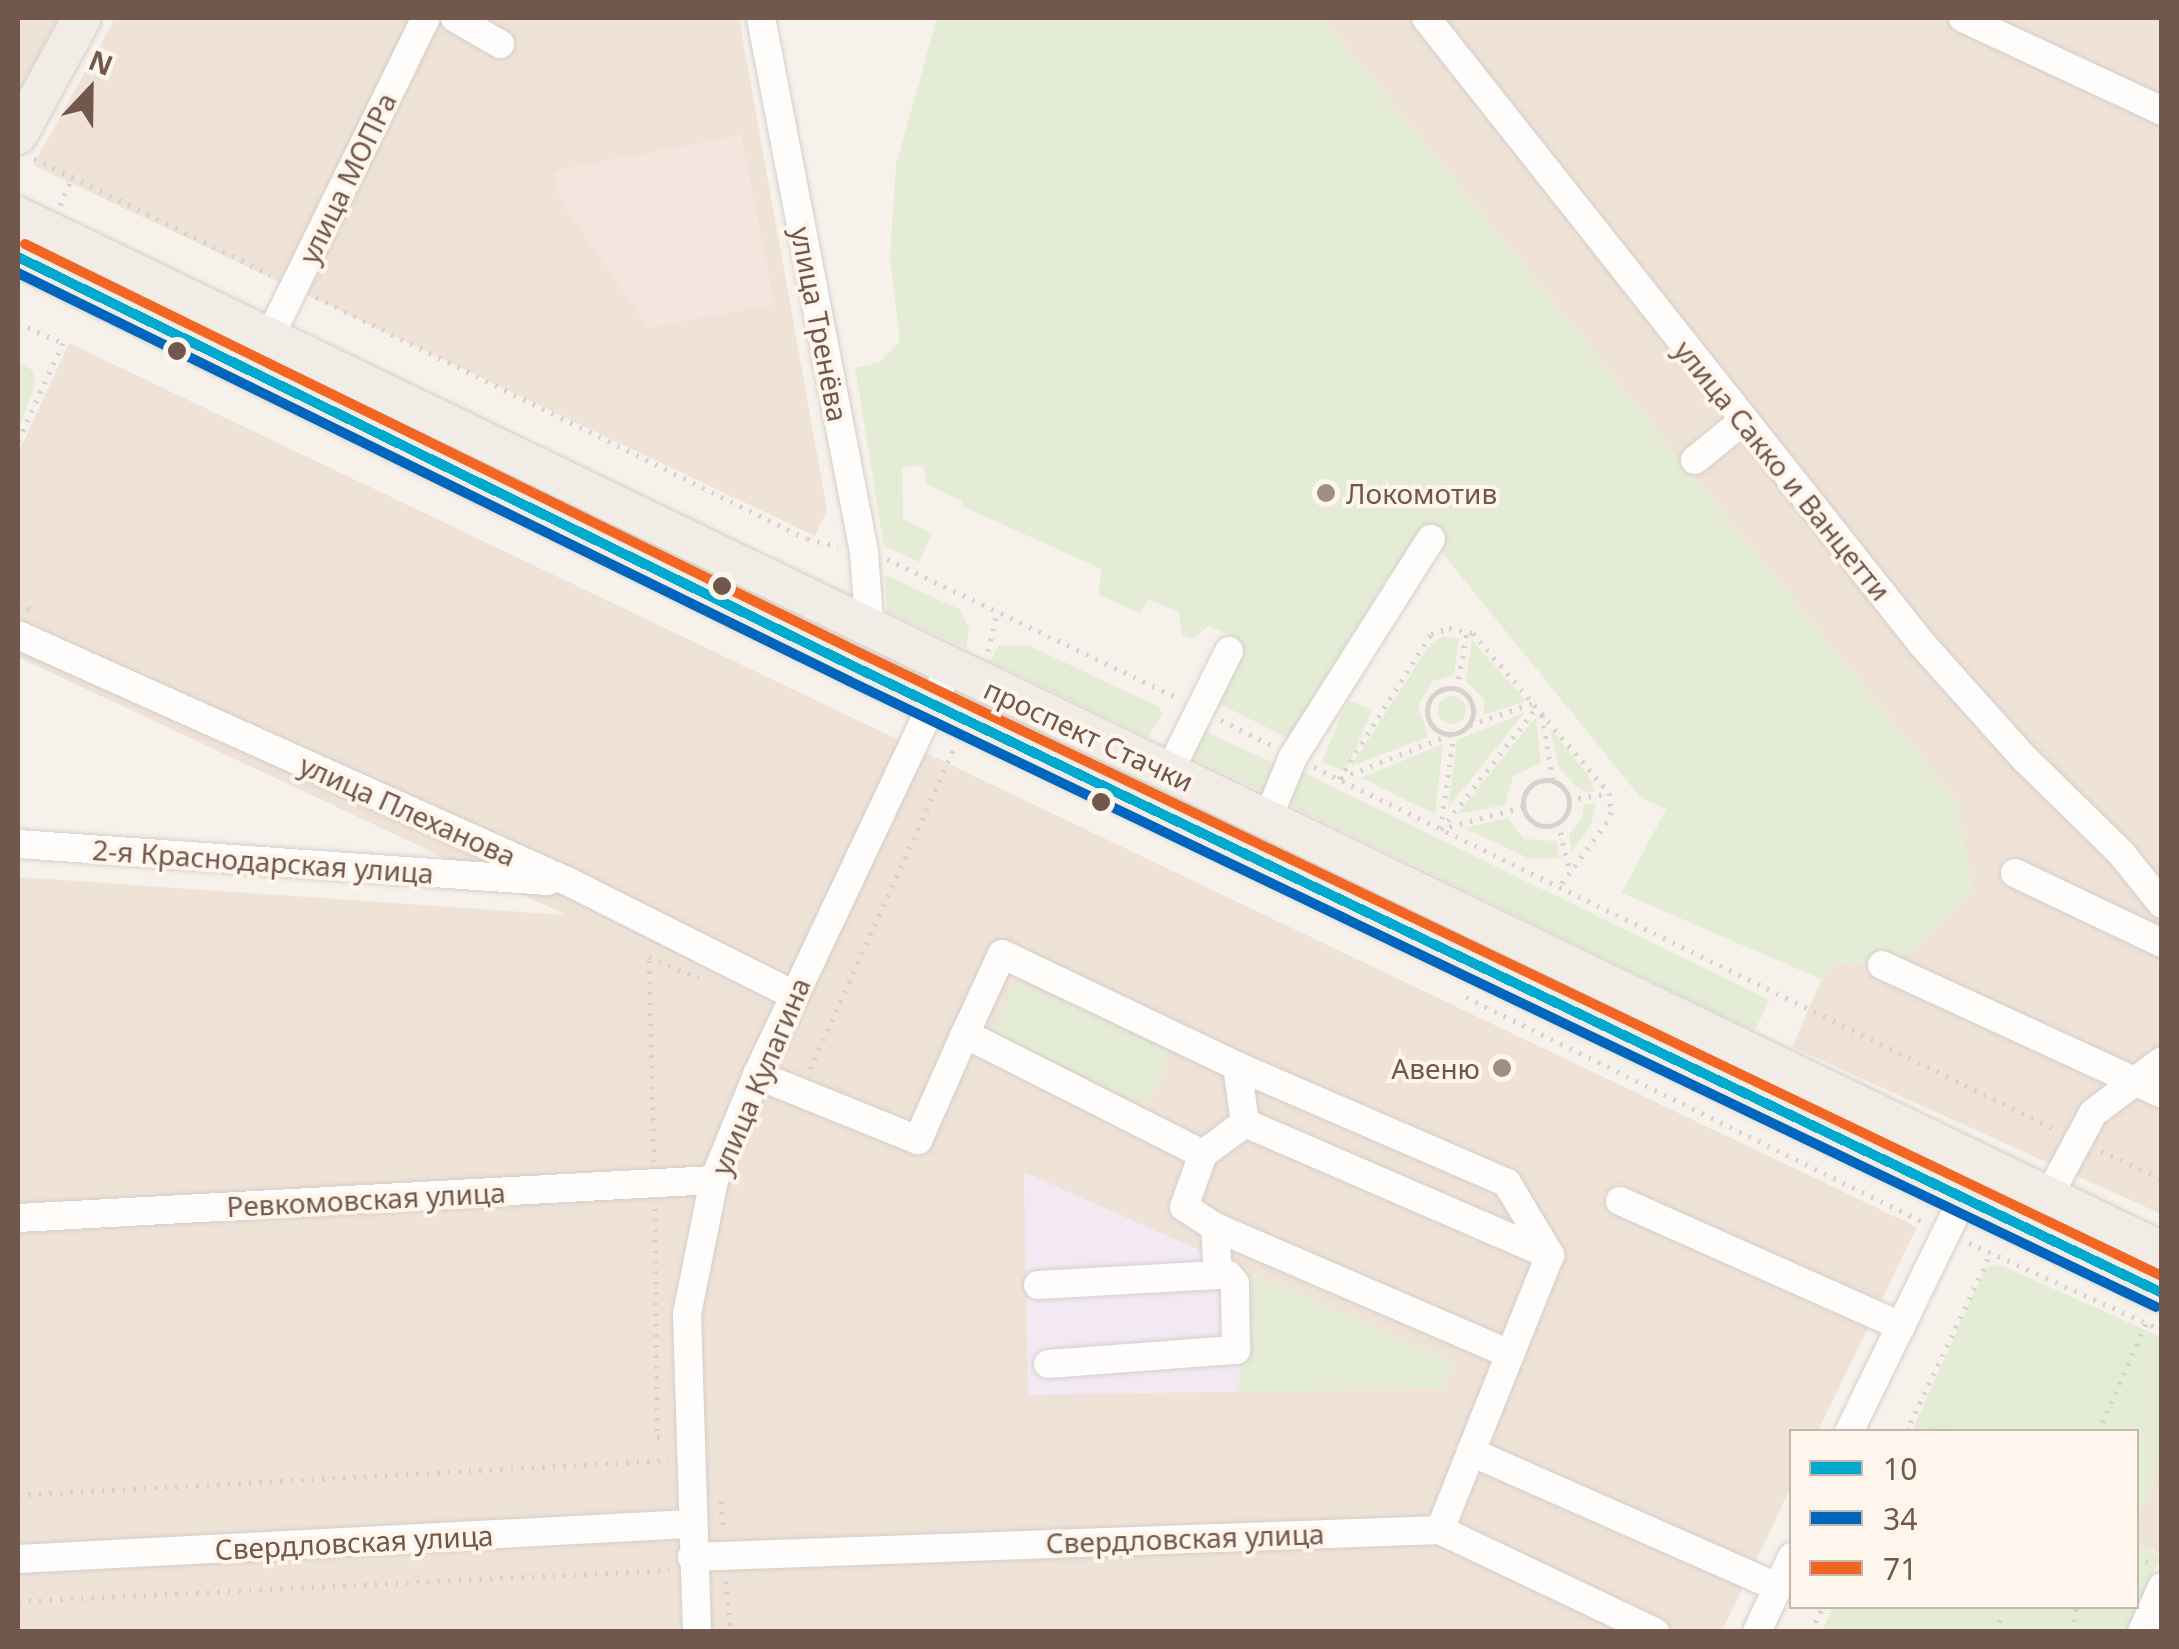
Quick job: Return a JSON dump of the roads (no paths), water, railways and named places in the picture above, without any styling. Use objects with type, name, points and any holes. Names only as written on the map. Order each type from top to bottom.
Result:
[{"type":"main road","points":[[24,146],[82,18]]},
{"type":"main road","name":"проспект Стачки","points":[[18,216],[870,631],[2162,1251]]},
{"type":"main road","name":"проспект Стачки","points":[[18,258],[1963,1198],[2154,1308]]},
{"type":"street","name":"улица МОПРа","points":[[269,338],[426,18]]},
{"type":"street","points":[[454,18],[500,44]]},
{"type":"street","name":"улица Сакко и Ванцетти","points":[[1426,18],[1922,644],[2025,758],[2121,852],[2162,904]]},
{"type":"street","points":[[1966,18],[2162,111]]},
{"type":"street","name":"улица Тренёва","points":[[768,19],[864,552],[870,631]]},
{"type":"street","points":[[1695,460],[1743,421]]},
{"type":"street","points":[[1267,820],[1294,757],[1431,539]]},
{"type":"street","name":"улица Плеханова","points":[[18,635],[569,882],[794,995]]},
{"type":"street","points":[[1168,772],[1230,651]]},
{"type":"street","name":"улица Кулагина","points":[[696,1632],[692,1557],[682,1524],[687,1314],[714,1180],[767,1080],[794,995],[949,711],[948,668]]},
{"type":"street","name":"2-я Краснодарская улица","points":[[18,844],[569,882]]},
{"type":"street","points":[[2016,873],[2162,943]]},
{"type":"street","points":[[767,1080],[918,1140],[1002,954],[1237,1066],[1507,1183],[1550,1255]]},
{"type":"street","points":[[1882,965],[2162,1094]]},
{"type":"street","points":[[965,1034],[1204,1154]]},
{"type":"street","points":[[2048,1197],[2093,1113],[2162,1061]]},
{"type":"street","points":[[1237,1066],[1245,1124]]},
{"type":"street","points":[[1245,1124],[1204,1154],[1184,1207],[1215,1227],[1510,1354]]},
{"type":"street","points":[[1245,1124],[1550,1255]]},
{"type":"street","name":"Ревкомовская улица","points":[[18,1218],[714,1180]]},
{"type":"street","points":[[1850,1429],[1963,1198]]},
{"type":"street","points":[[1620,1201],[1901,1326]]},
{"type":"street","points":[[1215,1227],[1218,1275]]},
{"type":"street","points":[[1440,1530],[1550,1255]]},
{"type":"street","points":[[1038,1285],[1228,1274],[1235,1283],[1236,1350],[1048,1364]]},
{"type":"street","points":[[1471,1452],[1778,1588]]},
{"type":"street","name":"Свердловская улица","points":[[18,1559],[682,1524]]},
{"type":"street","name":"Свердловская улица","points":[[692,1557],[1440,1530],[1654,1632]]},
{"type":"street","points":[[1757,1632],[1789,1563]]},
{"type":"street","points":[[2142,1632],[2162,1588]]},
{"type":"place","name":"Локомотив","points":[[1326,493]]},
{"type":"place","name":"Авеню","points":[[1502,1068]]}]
